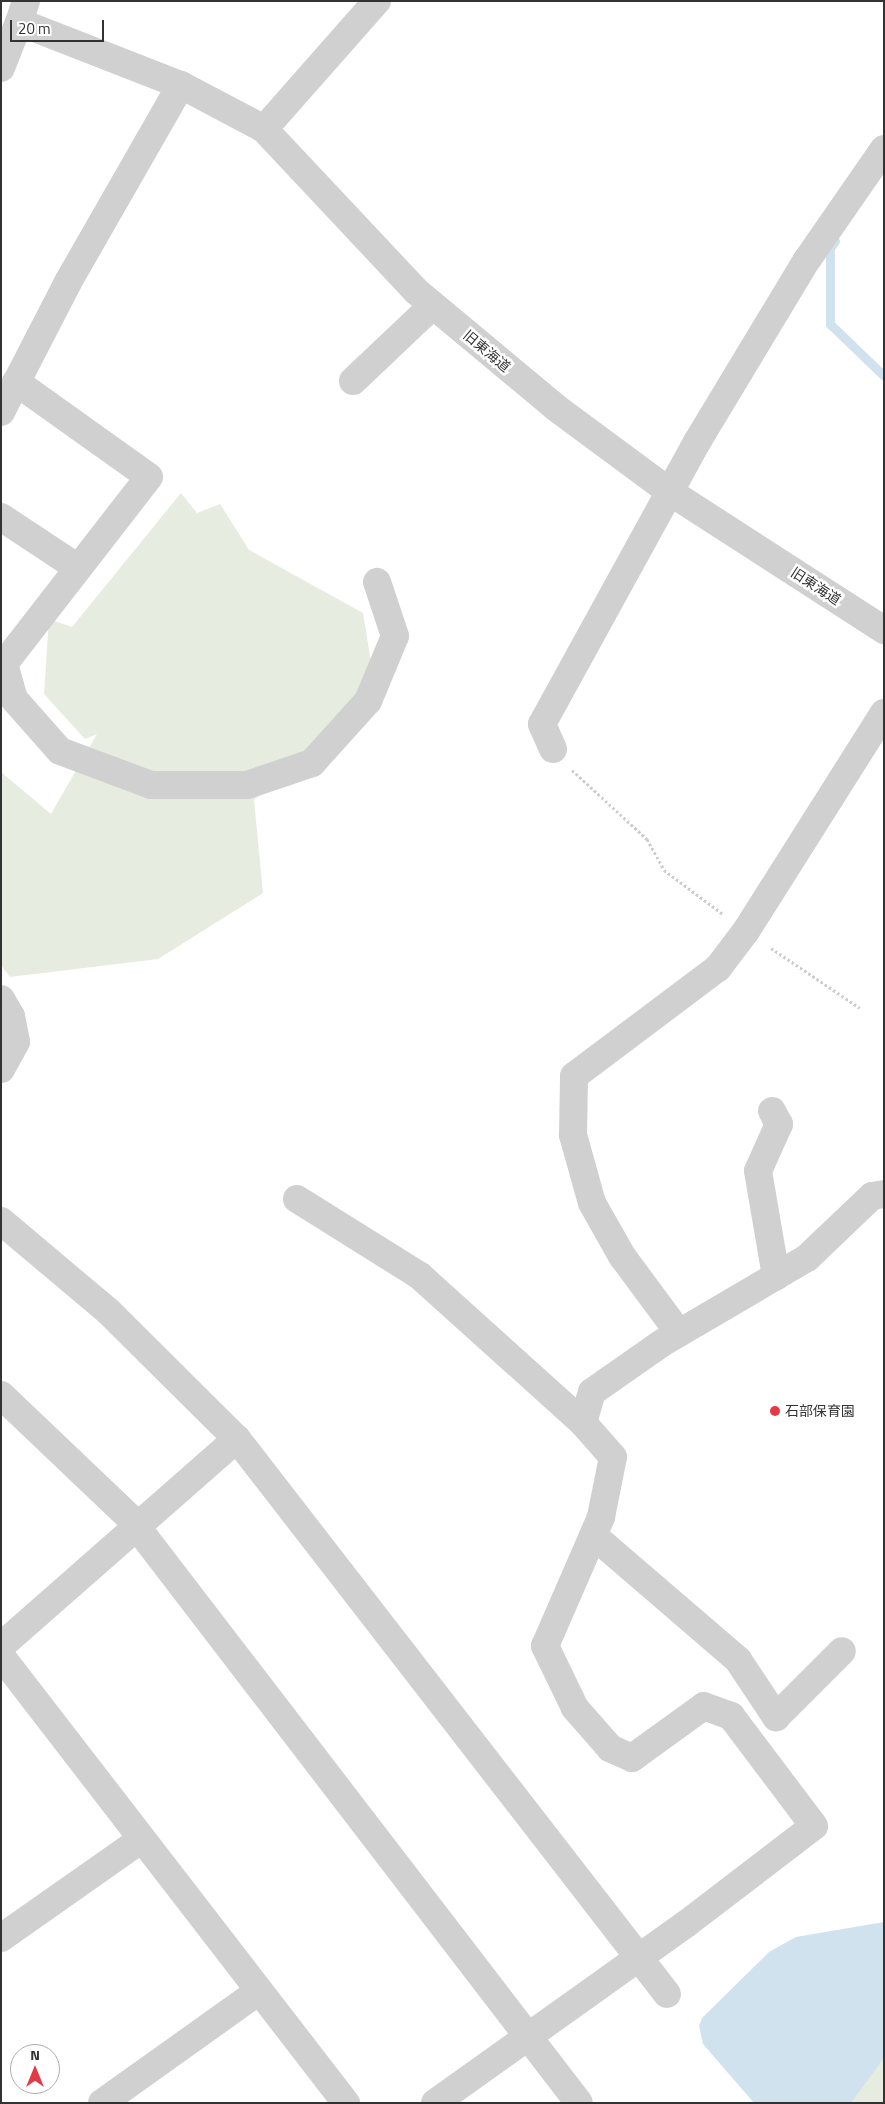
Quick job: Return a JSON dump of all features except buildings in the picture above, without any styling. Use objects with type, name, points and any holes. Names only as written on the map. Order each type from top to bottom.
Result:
[{"type":"street","points":[[264,129],[377,1]]},
{"type":"street","points":[[1,68],[22,12]]},
{"type":"street","name":"旧東海道","points":[[22,12],[181,85],[264,129],[433,305],[555,407],[670,492],[884,630]]},
{"type":"street","points":[[1,412],[68,282],[181,85]]},
{"type":"street","points":[[553,749],[542,724],[670,492],[807,260],[881,160]]},
{"type":"street","points":[[353,381],[433,305]]},
{"type":"street","points":[[16,382],[149,478],[4,664],[14,699],[60,751],[151,786],[247,786],[312,763],[368,701],[395,636],[376,582]]},
{"type":"street","points":[[1,517],[78,568]]},
{"type":"street","points":[[679,1333],[622,1256],[592,1202],[573,1135],[574,1076],[718,968],[746,931],[884,713]]},
{"type":"street","points":[[1,999],[11,1016],[16,1042],[1,1069]]},
{"type":"street","points":[[772,1110],[779,1124],[758,1171],[776,1276]]},
{"type":"street","points":[[583,1423],[592,1392],[679,1333],[807,1258],[872,1196],[884,1194]]},
{"type":"street","points":[[298,1199],[420,1276],[583,1423],[613,1457],[594,1536],[544,1646],[575,1708],[610,1748],[632,1758],[704,1706],[731,1716],[814,1826],[639,1958],[435,2103]]},
{"type":"street","points":[[1,1221],[109,1312],[237,1439],[666,1994]]},
{"type":"street","points":[[1,1395],[137,1526],[580,2103]]},
{"type":"street","points":[[1,1646],[237,1439]]},
{"type":"street","points":[[594,1536],[738,1660],[776,1717],[842,1651]]},
{"type":"street","points":[[1,1656],[346,2103]]},
{"type":"street","points":[[1,1938],[142,1839]]},
{"type":"street","points":[[102,2103],[259,1991]]},
{"type":"path","points":[[553,749],[647,839],[664,870],[746,931],[860,1008]]},
{"type":"shaded area","points":[[181,493],[197,513],[220,504],[249,550],[363,613],[378,705],[254,800],[263,893],[158,959],[10,977],[1,965],[1,772],[51,814],[97,734],[85,739],[44,694],[49,619],[72,627]]},
{"type":"shaded area","points":[[884,2045],[884,2103],[819,2103]]},
{"type":"water","points":[[884,1922],[884,2057],[878,2066],[851,2103],[754,2103],[703,2044],[699,2026],[702,2018],[769,1952],[796,1937]]},
{"type":"waterway","points":[[835,241],[830,248],[830,324],[884,376]]},
{"type":"place","name":"石部保育園","points":[[775,1411]]}]
